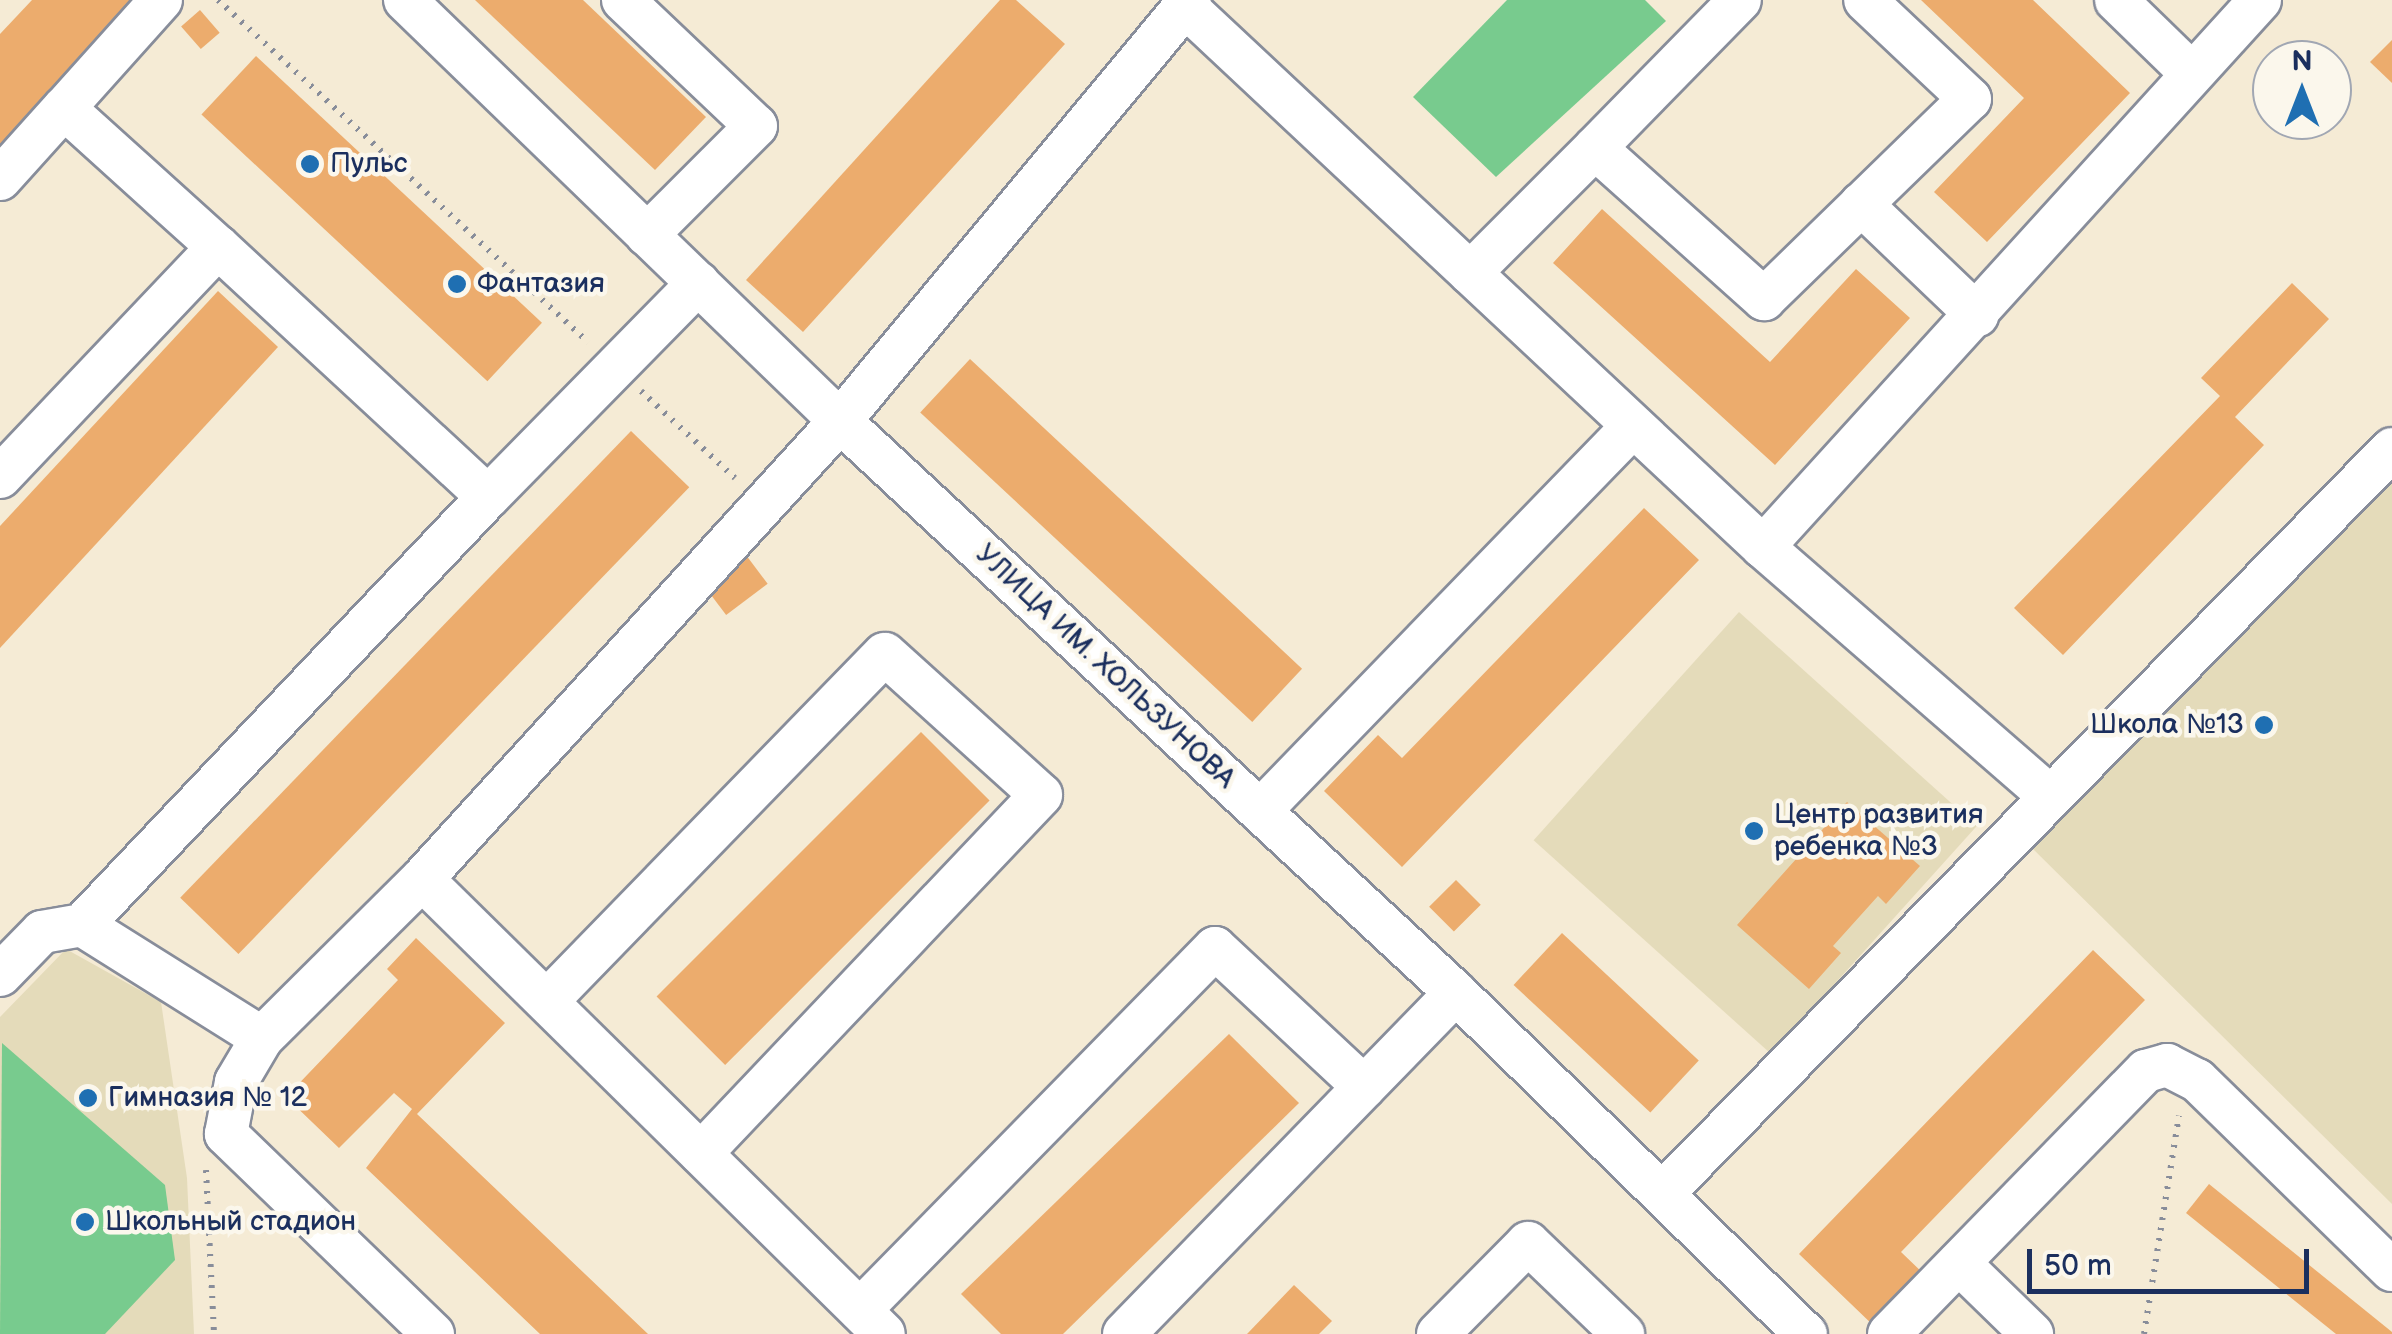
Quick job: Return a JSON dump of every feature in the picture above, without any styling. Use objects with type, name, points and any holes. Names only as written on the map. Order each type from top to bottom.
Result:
[{"type":"street","points":[[0,179],[160,0]]},
{"type":"street","name":"УЛИЦА ИМ. ХОЛЬЗУНОВА","points":[[405,0],[840,420],[1456,993],[1806,1334]]},
{"type":"street","points":[[624,0],[756,126],[647,235]]},
{"type":"street","points":[[1470,272],[1740,0]]},
{"type":"street","points":[[1594,148],[1764,299],[1970,98],[1866,0]]},
{"type":"street","points":[[2116,0],[2191,73]]},
{"type":"street","points":[[1763,547],[2260,0]]},
{"type":"street","points":[[433,1334],[226,1134],[236,1082],[262,1038],[422,878],[840,420],[1187,3],[1763,547],[2051,797]]},
{"type":"street","points":[[64,108],[488,498]]},
{"type":"street","points":[[1862,204],[1977,315]]},
{"type":"street","points":[[0,477],[218,247]]},
{"type":"street","points":[[0,975],[42,932],[82,924],[698,283]]},
{"type":"street","points":[[1260,811],[1633,426]]},
{"type":"street","points":[[1662,1194],[2392,449]]},
{"type":"street","points":[[546,1002],[886,654],[1041,795],[701,1153]]},
{"type":"street","points":[[422,878],[872,1322],[1215,948],[1364,1087]]},
{"type":"street","points":[[82,924],[262,1038]]},
{"type":"street","points":[[1124,1334],[1456,993]]},
{"type":"street","points":[[1889,1334],[2146,1072],[2167,1065],[2186,1070],[2392,1270]]},
{"type":"street","points":[[1438,1334],[1528,1244],[1623,1334]]},
{"type":"street","points":[[1959,1263],[2032,1334]]},
{"type":"path","points":[[218,0],[763,504]]},
{"type":"path","points":[[2144,1334],[2186,1070]]},
{"type":"path","points":[[214,1334],[206,1165],[226,1134]]},
{"type":"shaded area","name":"Школа №13","points":[[2392,456],[2392,1204],[2023,839]]},
{"type":"shaded area","name":"Центр развития ребенка №3","points":[[1739,612],[1977,826],[1771,1054],[1534,840]]},
{"type":"shaded area","name":"Гимназия № 12","points":[[66,949],[161,1002],[187,1178],[194,1334],[0,1334],[0,1017]]},
{"type":"green space","points":[[1507,0],[1645,0],[1666,21],[1496,177],[1413,97]]},
{"type":"green space","name":"Школьный стадион","points":[[2,1043],[165,1185],[175,1260],[105,1334],[0,1334]]},
{"type":"building","points":[[32,0],[135,0],[0,145],[0,34]]},
{"type":"building","points":[[475,0],[583,0],[706,117],[655,170]]},
{"type":"building","points":[[1000,0],[1016,0],[1065,44],[803,332],[746,280]]},
{"type":"building","points":[[1921,0],[2033,0],[2130,93],[1987,242],[1934,192],[2024,98]]},
{"type":"building","points":[[200,10],[220,33],[201,49],[181,26]]},
{"type":"building","points":[[2392,40],[2392,83],[2370,62]]},
{"type":"building","points":[[256,56],[542,323],[487,381],[201,115]]},
{"type":"building","points":[[1602,209],[1770,362],[1856,269],[1910,318],[1775,465],[1553,263]]},
{"type":"building","points":[[2292,283],[2329,319],[2235,417],[2264,445],[2063,655],[2014,608],[2220,396],[2201,378]]},
{"type":"building","points":[[218,291],[278,347],[0,648],[0,526]]},
{"type":"building","points":[[970,359],[1302,669],[1252,722],[920,412]]},
{"type":"building","points":[[631,431],[689,487],[238,954],[180,898]]},
{"type":"building","points":[[1644,508],[1699,560],[1402,867],[1324,791],[1378,735],[1402,758]]},
{"type":"building","points":[[746,555],[768,584],[726,615],[704,586]]},
{"type":"building","points":[[921,732],[990,801],[725,1065],[657,996]]},
{"type":"building","points":[[1847,802],[1920,866],[1886,904],[1878,896],[1833,946],[1841,953],[1809,989],[1737,925]]},
{"type":"building","points":[[1456,880],[1481,905],[1454,932],[1429,907]]},
{"type":"building","points":[[1562,933],[1699,1061],[1650,1112],[1514,985]]},
{"type":"building","points":[[416,938],[505,1023],[417,1114],[648,1334],[540,1334],[366,1168],[412,1109],[394,1093],[339,1148],[286,1097],[398,980],[387,969]]},
{"type":"building","points":[[2093,950],[2145,1000],[1901,1252],[1926,1276],[1876,1328],[1799,1254]]},
{"type":"building","points":[[1229,1034],[1299,1103],[1063,1334],[1001,1334],[961,1294]]},
{"type":"building","points":[[2209,1184],[2392,1334],[2336,1334],[2186,1213]]},
{"type":"building","points":[[1294,1285],[1332,1321],[1319,1334],[1247,1334]]},
{"type":"place","name":"Пульс","points":[[310,164]]},
{"type":"place","name":"Фантазия","points":[[457,284]]},
{"type":"place","name":"Школа №13","points":[[2264,725]]},
{"type":"place","name":"Центр развития ребенка №3","points":[[1754,831]]},
{"type":"place","name":"Гимназия № 12","points":[[88,1098]]},
{"type":"place","name":"Школьный стадион","points":[[85,1222]]}]
